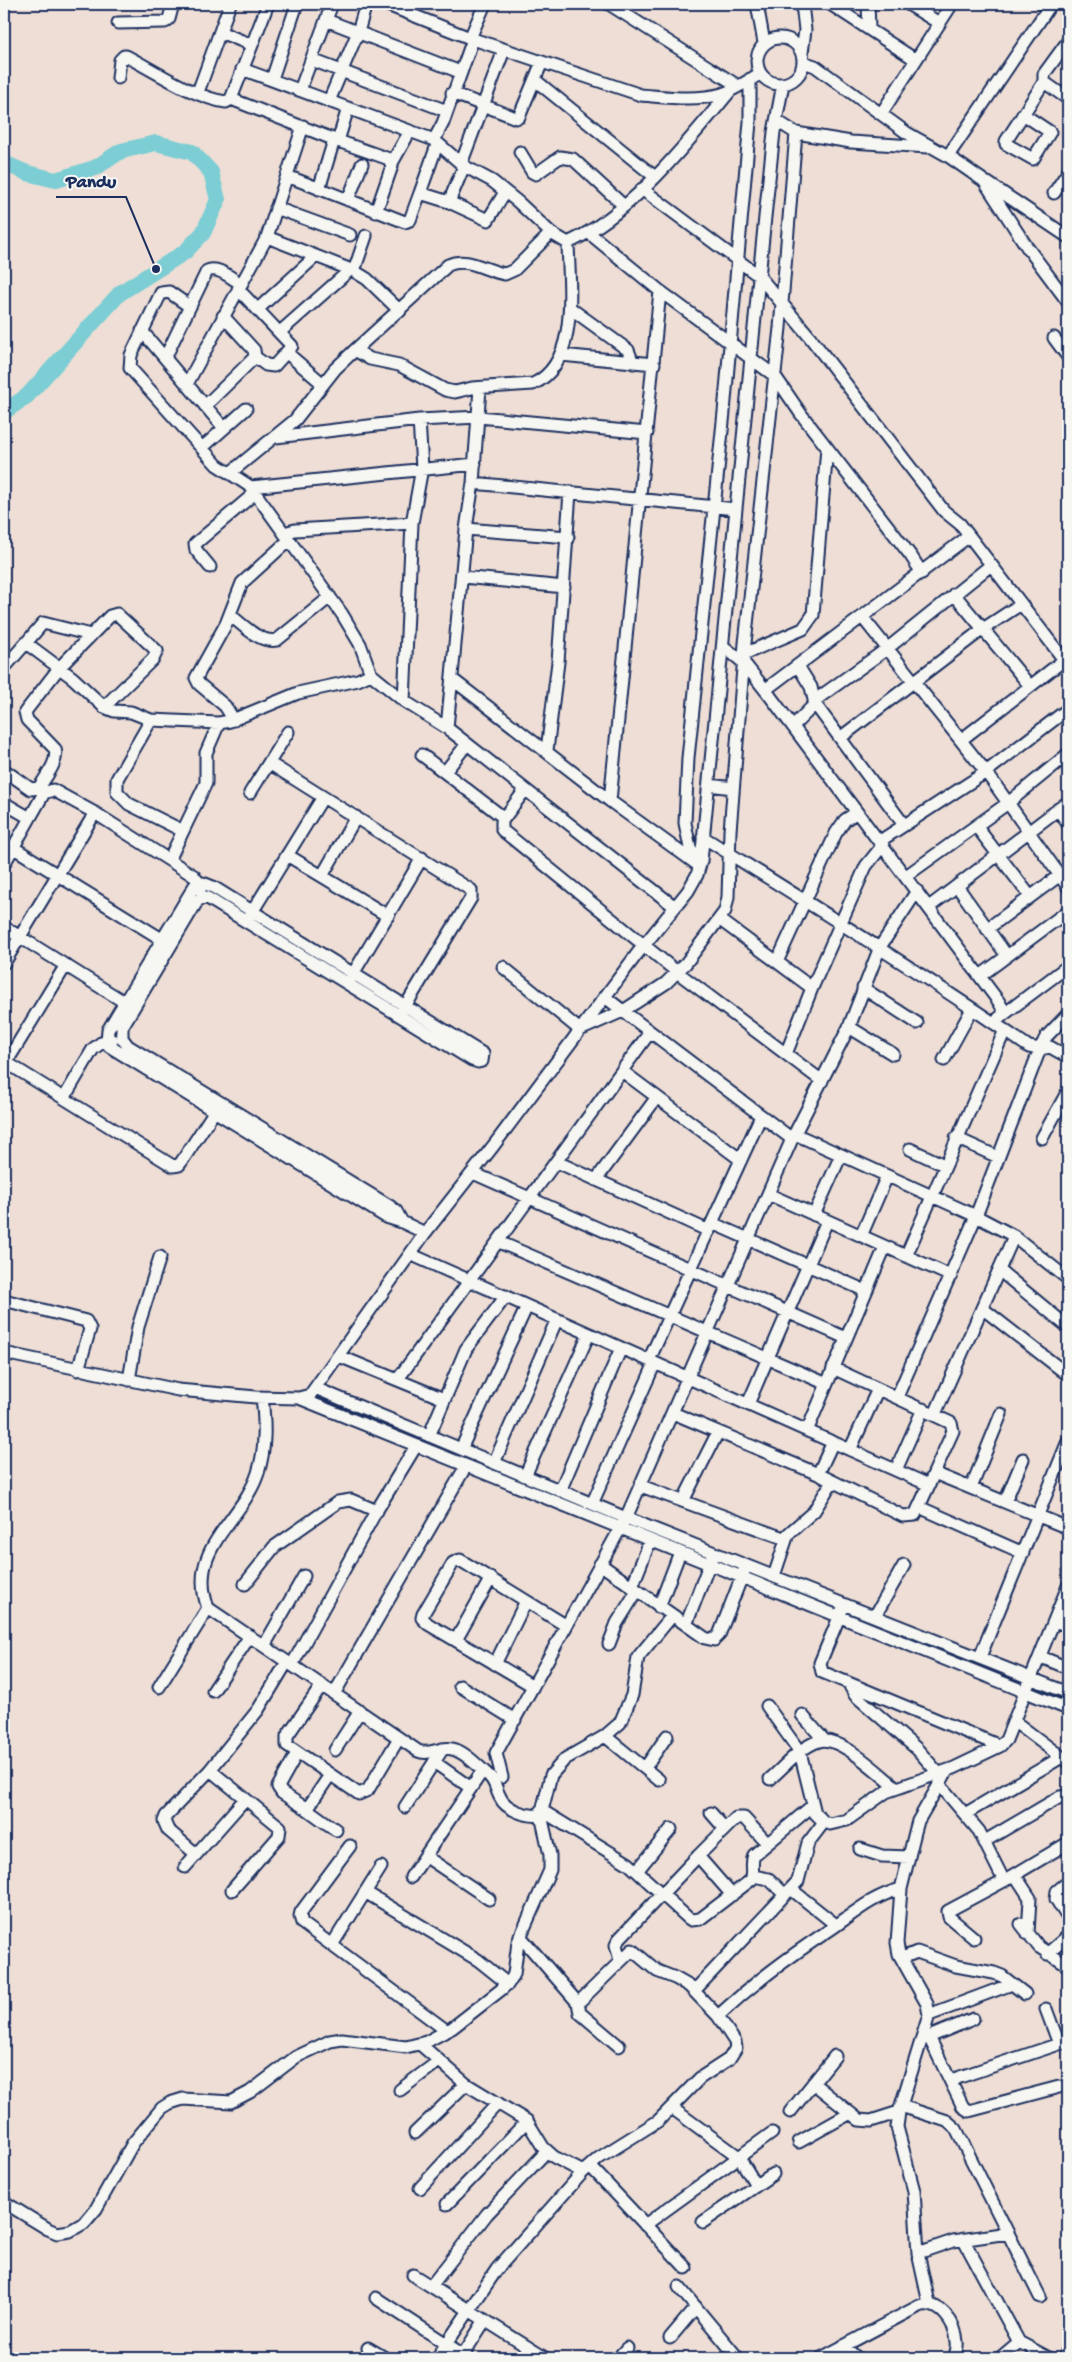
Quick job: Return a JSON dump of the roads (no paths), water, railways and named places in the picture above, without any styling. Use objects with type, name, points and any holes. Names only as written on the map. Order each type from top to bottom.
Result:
[{"type":"street","points":[[118,23],[165,22],[169,19],[173,4]]},
{"type":"street","points":[[198,92],[230,4]]},
{"type":"street","points":[[231,99],[268,4]]},
{"type":"street","points":[[272,80],[297,4]]},
{"type":"street","points":[[300,90],[332,4]]},
{"type":"street","points":[[329,101],[358,32],[366,4]]},
{"type":"street","points":[[385,4],[471,39],[641,95],[691,98],[723,94],[755,76]]},
{"type":"street","points":[[434,140],[485,4]]},
{"type":"street","points":[[608,4],[706,67],[735,88]]},
{"type":"street","points":[[755,76],[774,84],[783,84],[796,78],[801,71],[805,30],[802,4]]},
{"type":"street","points":[[830,4],[916,60]]},
{"type":"street","points":[[868,4],[869,28]]},
{"type":"street","points":[[908,4],[939,23]]},
{"type":"street","points":[[881,114],[952,4]]},
{"type":"street","points":[[948,156],[1051,4]]},
{"type":"street","points":[[755,5],[764,43]]},
{"type":"street","points":[[326,20],[460,72]]},
{"type":"street","points":[[220,32],[252,45]]},
{"type":"street","points":[[700,866],[690,848],[685,823],[688,758],[714,507],[756,58],[764,43],[772,39],[790,40],[797,46],[803,58],[881,114],[1067,233]]},
{"type":"street","points":[[1023,114],[1044,82],[1044,74],[1068,42]]},
{"type":"street","points":[[449,202],[482,105],[504,50]]},
{"type":"street","points":[[118,78],[120,60],[126,56],[158,72],[170,82],[223,102],[231,99],[336,141],[389,159],[392,163]]},
{"type":"street","points":[[312,60],[446,111]]},
{"type":"street","points":[[452,93],[516,118],[520,117],[542,62]]},
{"type":"street","points":[[242,69],[434,140],[462,165],[492,181],[506,192],[551,234],[568,243]]},
{"type":"street","points":[[535,80],[655,178]]},
{"type":"street","points":[[1044,82],[1068,99]]},
{"type":"street","points":[[4,1354],[178,1390],[262,1397],[299,1398],[310,1396],[425,1233],[473,1173],[645,944],[688,891],[700,866],[759,276],[783,84]]},
{"type":"street","points":[[568,243],[589,233],[655,178],[735,88]]},
{"type":"street","points":[[319,189],[348,108]]},
{"type":"street","points":[[777,121],[796,133],[851,142],[930,147]]},
{"type":"street","points":[[187,384],[266,237],[302,126]]},
{"type":"street","points":[[376,212],[392,163],[410,131]]},
{"type":"street","points":[[580,1030],[623,1011],[666,983],[677,972],[725,911],[728,897],[733,788],[744,658],[775,376],[796,133]]},
{"type":"street","points":[[286,176],[400,221],[410,220],[437,145],[434,140]]},
{"type":"street","points":[[520,152],[532,172],[536,174],[560,157],[573,159],[624,205]]},
{"type":"street","points":[[348,200],[362,164]]},
{"type":"street","points":[[1054,193],[1068,172]]},
{"type":"street","points":[[984,181],[1027,247],[1068,302]]},
{"type":"street","points":[[642,189],[759,276],[944,511],[960,524],[970,536],[1066,662],[1030,686],[960,740]]},
{"type":"street","points":[[420,193],[449,202],[488,220],[506,192]]},
{"type":"street","points":[[276,208],[350,235]]},
{"type":"street","points":[[589,233],[660,291],[775,376],[922,573]]},
{"type":"street","points":[[230,473],[295,420],[323,384],[355,350],[400,311],[448,265],[456,262],[469,262],[505,274],[514,270],[551,234]]},
{"type":"street","points":[[280,332],[352,271],[366,236]]},
{"type":"street","points":[[266,237],[316,256],[367,279],[400,311]]},
{"type":"street","points":[[355,350],[370,359],[399,365],[445,390],[455,392],[533,384],[541,381],[550,372],[565,345],[570,308],[568,243]]},
{"type":"street","points":[[258,309],[316,256]]},
{"type":"street","points":[[165,358],[204,275],[212,268],[239,286],[292,346],[274,366],[266,365],[255,357],[254,350],[223,316]]},
{"type":"street","points":[[610,801],[660,291]]},
{"type":"street","points":[[190,306],[169,292],[161,293],[130,355],[130,368],[217,464],[253,490],[330,597],[360,644],[371,674],[404,701],[447,728],[675,907]]},
{"type":"street","points":[[570,308],[628,350],[633,363]]},
{"type":"street","points":[[142,331],[224,428]]},
{"type":"street","points":[[1054,338],[1068,357]]},
{"type":"street","points":[[287,353],[323,384]]},
{"type":"street","points":[[561,355],[654,364]]},
{"type":"street","points":[[205,406],[255,357]]},
{"type":"street","points":[[447,728],[463,577],[466,529],[475,464],[480,388]]},
{"type":"street","points":[[202,448],[246,409]]},
{"type":"street","points":[[276,437],[419,420],[479,417],[647,433]]},
{"type":"street","points":[[404,701],[412,523],[422,468],[419,420]]},
{"type":"street","points":[[744,658],[803,629],[814,614],[827,448]]},
{"type":"street","points":[[210,567],[196,550],[195,544],[253,490],[422,468],[475,464]]},
{"type":"street","points":[[473,483],[736,509]]},
{"type":"street","points":[[546,750],[564,587],[570,492]]},
{"type":"street","points":[[234,720],[225,706],[199,684],[196,678],[230,615],[242,583],[295,530],[412,523]]},
{"type":"street","points":[[466,529],[568,537]]},
{"type":"street","points":[[765,690],[970,536]]},
{"type":"street","points":[[793,726],[814,702],[888,648],[991,564]]},
{"type":"street","points":[[463,577],[564,587]]},
{"type":"street","points":[[954,594],[1030,686]]},
{"type":"street","points":[[230,615],[263,640],[277,640],[330,597]]},
{"type":"street","points":[[840,738],[983,629],[1022,604]]},
{"type":"street","points":[[4,770],[34,790],[39,788],[55,760],[55,749],[27,720],[25,712],[59,668],[110,616],[117,614],[157,651],[153,659],[104,708]]},
{"type":"street","points":[[863,618],[986,772],[1068,887]]},
{"type":"street","points":[[4,668],[43,624],[91,635]]},
{"type":"street","points":[[26,643],[59,668],[104,708],[114,711],[131,712],[151,720],[219,723],[234,720],[298,693],[358,680],[371,674]]},
{"type":"street","points":[[723,646],[744,658],[765,690],[906,876],[1005,1013]]},
{"type":"street","points":[[798,666],[811,687],[814,702],[904,826]]},
{"type":"street","points":[[452,679],[610,801],[700,866]]},
{"type":"street","points":[[786,1054],[812,988],[866,866],[881,843],[986,772],[1068,709]]},
{"type":"street","points":[[151,720],[117,779],[117,792],[129,804],[183,831]]},
{"type":"street","points":[[169,860],[206,783],[206,754],[219,723]]},
{"type":"street","points":[[250,793],[288,732]]},
{"type":"street","points":[[445,772],[467,744]]},
{"type":"street","points":[[422,754],[504,818]]},
{"type":"street","points":[[906,876],[1008,803],[1068,754]]},
{"type":"street","points":[[269,764],[468,887],[472,894],[402,1010]]},
{"type":"street","points":[[709,785],[733,788]]},
{"type":"street","points":[[4,862],[14,848],[44,793],[53,790],[95,813],[194,876],[199,883],[201,897],[168,942],[129,1005],[108,1030],[106,1041],[114,1051],[217,1107]]},
{"type":"street","points":[[525,790],[504,818],[502,830],[645,944],[677,972],[822,1081]]},
{"type":"street","points":[[250,915],[323,797]]},
{"type":"street","points":[[929,907],[1068,802]]},
{"type":"street","points":[[4,803],[30,818]]},
{"type":"street","points":[[1058,810],[1068,824]]},
{"type":"street","points":[[777,962],[836,832],[845,820],[857,812]]},
{"type":"street","points":[[4,963],[95,813]]},
{"type":"street","points":[[322,876],[356,817]]},
{"type":"street","points":[[976,826],[1030,896]]},
{"type":"street","points":[[703,838],[841,925],[880,947],[1030,1047],[1040,1049],[1050,1047],[1068,1058]]},
{"type":"street","points":[[14,848],[168,942]]},
{"type":"street","points":[[287,855],[388,916]]},
{"type":"street","points":[[350,978],[422,858]]},
{"type":"street","points":[[987,928],[1060,874]]},
{"type":"street","points":[[168,942],[192,888],[199,883],[207,884],[250,915],[402,1010],[472,1060],[478,1062],[482,1060],[483,1054],[480,1050],[402,1010]]},
{"type":"street","points":[[957,886],[1007,956]]},
{"type":"street","points":[[502,1777],[496,1753],[626,1518],[709,1333],[768,1194],[849,1027],[880,947],[917,891]]},
{"type":"street","points":[[201,897],[211,898],[250,915]]},
{"type":"street","points":[[980,976],[1068,912]]},
{"type":"street","points":[[719,919],[812,988]]},
{"type":"street","points":[[4,927],[129,1005]]},
{"type":"street","points":[[66,965],[5,1062],[173,1166],[179,1165],[182,1161],[217,1107]]},
{"type":"street","points":[[994,1023],[1068,966]]},
{"type":"street","points":[[503,967],[580,1030]]},
{"type":"street","points":[[863,988],[917,1023]]},
{"type":"street","points":[[605,997],[762,1116],[794,1137],[841,1155],[976,1216],[1014,1236],[1068,1279]]},
{"type":"street","points":[[129,1005],[122,1027],[122,1038],[128,1046],[217,1107],[386,1217],[425,1233]]},
{"type":"street","points":[[944,1060],[972,1009]]},
{"type":"street","points":[[897,1397],[976,1216],[1040,1049],[1046,1037],[1068,1014]]},
{"type":"street","points":[[849,1027],[894,1054]]},
{"type":"street","points":[[906,1256],[944,1165],[1005,1030]]},
{"type":"street","points":[[398,1379],[650,1032]]},
{"type":"street","points":[[64,1098],[93,1049],[106,1041],[122,1038]]},
{"type":"street","points":[[622,1071],[741,1160]]},
{"type":"street","points":[[1042,1138],[1068,1092]]},
{"type":"street","points":[[596,1180],[656,1097]]},
{"type":"street","points":[[592,1504],[670,1316],[762,1116]]},
{"type":"street","points":[[956,1138],[998,1157]]},
{"type":"street","points":[[910,1149],[944,1165]]},
{"type":"street","points":[[814,1215],[841,1155]]},
{"type":"street","points":[[557,1162],[711,1227],[748,1239],[866,1291]]},
{"type":"street","points":[[473,1173],[846,1338]]},
{"type":"street","points":[[861,1236],[886,1176]]},
{"type":"street","points":[[768,1194],[951,1276]]},
{"type":"street","points":[[748,1404],[827,1221]]},
{"type":"street","points":[[935,1414],[1014,1236]]},
{"type":"street","points":[[499,1242],[827,1384]]},
{"type":"street","points":[[807,1431],[885,1247]]},
{"type":"street","points":[[410,1254],[929,1485]]},
{"type":"street","points":[[129,1380],[138,1327],[160,1257]]},
{"type":"street","points":[[999,1270],[1068,1327]]},
{"type":"street","points":[[429,1436],[466,1349],[506,1296]]},
{"type":"street","points":[[4,1300],[86,1321],[90,1329],[78,1370]]},
{"type":"street","points":[[462,1449],[527,1306]]},
{"type":"street","points":[[982,1308],[1068,1375]]},
{"type":"street","points":[[494,1463],[557,1319]]},
{"type":"street","points":[[525,1476],[589,1334]]},
{"type":"street","points":[[560,1491],[621,1348]]},
{"type":"street","points":[[339,1356],[444,1398]]},
{"type":"street","points":[[673,1413],[818,1474],[903,1516],[915,1515],[953,1426],[948,1420],[833,1368]]},
{"type":"street","points":[[315,1388],[626,1518],[1068,1693]]},
{"type":"street","points":[[850,1450],[878,1389]]},
{"type":"street","points":[[262,1397],[264,1448],[250,1491],[209,1553],[202,1584],[208,1608],[423,1753],[452,1749],[460,1752],[494,1780],[499,1797],[509,1807],[529,1815],[541,1813],[622,1859],[638,1871],[688,1918],[700,1920],[751,1880],[753,1876],[752,1860],[812,1806]]},
{"type":"street","points":[[299,1398],[1068,1710]]},
{"type":"street","points":[[896,1470],[923,1409]]},
{"type":"street","points":[[971,1488],[1001,1414]]},
{"type":"street","points":[[683,1501],[718,1432]]},
{"type":"street","points":[[980,1657],[1068,1441]]},
{"type":"street","points":[[818,1474],[833,1442]]},
{"type":"street","points":[[196,1854],[168,1830],[164,1822],[166,1816],[210,1770],[258,1710],[290,1664],[416,1446]]},
{"type":"street","points":[[1005,1502],[1023,1459]]},
{"type":"street","points":[[334,1694],[466,1466]]},
{"type":"street","points":[[934,1473],[1068,1528]]},
{"type":"street","points":[[774,1576],[786,1540],[792,1530],[814,1510],[832,1482]]},
{"type":"street","points":[[641,1486],[786,1540]]},
{"type":"street","points":[[245,1584],[274,1546],[338,1502],[351,1500],[377,1511]]},
{"type":"street","points":[[919,1507],[1023,1553]]},
{"type":"street","points":[[609,1644],[617,1623],[635,1589],[650,1541]]},
{"type":"street","points":[[659,1607],[680,1552]]},
{"type":"street","points":[[686,1625],[714,1553]]},
{"type":"street","points":[[533,1686],[424,1621],[423,1614],[453,1562],[457,1560],[466,1562],[566,1625]]},
{"type":"street","points":[[600,1564],[705,1638],[717,1638],[746,1565]]},
{"type":"street","points":[[879,1632],[880,1618],[904,1565]]},
{"type":"street","points":[[264,1646],[304,1576]]},
{"type":"street","points":[[456,1640],[491,1578]]},
{"type":"street","points":[[767,1706],[800,1752],[812,1806],[818,1818],[824,1822],[836,1824],[847,1820],[880,1796],[897,1788],[942,1777],[1000,1746],[1006,1740],[1067,1593]]},
{"type":"street","points":[[496,1664],[526,1600]]},
{"type":"street","points":[[845,1604],[819,1668],[825,1674],[1000,1746]]},
{"type":"street","points":[[159,1687],[208,1608]]},
{"type":"street","points":[[4,2202],[57,2233],[70,2231],[84,2224],[96,2209],[133,2143],[162,2108],[170,2103],[183,2099],[231,2102],[250,2092],[296,2057],[330,2041],[342,2039],[406,2047],[420,2044],[447,2031],[508,1984],[514,1974],[520,1936],[550,1870],[550,1855],[541,1813],[547,1784],[558,1766],[575,1752],[605,1736],[624,1716],[634,1687],[638,1657],[672,1616]]},
{"type":"street","points":[[1055,1621],[1068,1626]]},
{"type":"street","points":[[916,1647],[921,1634]]},
{"type":"street","points":[[214,1691],[250,1636]]},
{"type":"street","points":[[1041,1657],[1068,1668]]},
{"type":"street","points":[[988,1676],[994,1663]]},
{"type":"street","points":[[849,1684],[854,1695],[917,1748],[942,1777],[964,1814],[985,1841],[1004,1881]]},
{"type":"street","points":[[322,1685],[287,1736],[287,1745],[298,1753],[355,1792],[363,1793],[368,1790],[399,1738]]},
{"type":"street","points":[[460,1686],[515,1720]]},
{"type":"street","points":[[335,1750],[360,1711]]},
{"type":"street","points":[[802,1715],[824,1740]]},
{"type":"street","points":[[964,1814],[1064,1760],[1015,1722]]},
{"type":"street","points":[[605,1736],[659,1780]]},
{"type":"street","points":[[645,1768],[667,1736]]},
{"type":"street","points":[[770,1778],[800,1752],[817,1741],[824,1740],[840,1744],[897,1788]]},
{"type":"street","points":[[405,1807],[442,1750]]},
{"type":"street","points":[[298,1753],[278,1787],[282,1793],[336,1830]]},
{"type":"street","points":[[434,1762],[471,1788]]},
{"type":"street","points":[[210,1770],[278,1824],[280,1832],[232,1890]]},
{"type":"street","points":[[411,1877],[483,1770]]},
{"type":"street","points":[[306,1809],[330,1775]]},
{"type":"street","points":[[929,2303],[918,2253],[916,2200],[898,2136],[900,2109],[926,2038],[929,2015],[927,2004],[902,1958],[897,1943],[901,1889],[918,1822],[942,1777]]},
{"type":"street","points":[[985,1841],[1060,1796],[1068,1796]]},
{"type":"street","points":[[185,1867],[245,1799]]},
{"type":"street","points":[[711,1813],[725,1829]]},
{"type":"street","points":[[620,1960],[617,1941],[736,1818],[744,1818],[768,1844]]},
{"type":"street","points":[[694,1991],[801,1876],[808,1843],[824,1822]]},
{"type":"street","points":[[638,1871],[671,1829]]},
{"type":"street","points":[[974,1938],[949,1917],[948,1911],[1004,1881],[1068,1843]]},
{"type":"street","points":[[350,1846],[300,1916],[302,1923],[447,2031]]},
{"type":"street","points":[[860,1849],[882,1856],[909,1857]]},
{"type":"street","points":[[425,1856],[489,1899]]},
{"type":"street","points":[[698,1856],[732,1895]]},
{"type":"street","points":[[332,1945],[381,1867]]},
{"type":"street","points":[[1014,1874],[1030,1898],[1028,1934]]},
{"type":"street","points":[[753,1876],[769,1879],[836,1925]]},
{"type":"street","points":[[1068,1882],[1060,1887],[1056,1894],[1056,1899],[1068,1918]]},
{"type":"street","points":[[718,2016],[770,1970],[876,1898],[901,1889]]},
{"type":"street","points":[[365,1892],[478,1960],[508,1984]]},
{"type":"street","points":[[1021,1924],[1047,1954],[1068,1966]]},
{"type":"street","points":[[520,1936],[578,2003],[580,2013],[619,2046]]},
{"type":"street","points":[[1047,1954],[1068,1936]]},
{"type":"street","points":[[438,2358],[502,2263],[586,2169],[658,2120],[672,2108],[694,2083],[728,2059],[733,2053],[735,2042],[718,2016],[694,1991],[682,1981],[652,1968],[635,1951],[629,1951],[578,2003]]},
{"type":"street","points":[[902,1958],[912,1952],[921,1953],[956,1966],[994,1973],[1025,1994]]},
{"type":"street","points":[[929,2015],[1012,1984]]},
{"type":"street","points":[[950,2080],[1063,2043],[1046,2009]]},
{"type":"street","points":[[926,2038],[973,2019]]},
{"type":"street","points":[[926,2038],[963,2107],[969,2111],[1059,2087]]},
{"type":"street","points":[[420,2044],[466,2084],[527,2121],[547,2151],[561,2162],[586,2169],[645,2225],[686,2268]]},
{"type":"street","points":[[790,2112],[835,2056]]},
{"type":"street","points":[[400,2090],[438,2060]]},
{"type":"street","points":[[813,2083],[850,2114],[864,2122],[900,2109],[952,2125],[1040,2297]]},
{"type":"street","points":[[415,2133],[466,2084]]},
{"type":"street","points":[[420,2188],[498,2103]]},
{"type":"street","points":[[672,2108],[739,2157],[756,2185]]},
{"type":"street","points":[[799,2142],[850,2114]]},
{"type":"street","points":[[447,2204],[527,2121]]},
{"type":"street","points":[[645,2225],[772,2133]]},
{"type":"street","points":[[431,2286],[487,2214],[547,2151]]},
{"type":"street","points":[[703,2222],[773,2174]]},
{"type":"street","points":[[918,2253],[963,2239],[1008,2232]]},
{"type":"street","points":[[963,2239],[1019,2342],[1049,2358]]},
{"type":"street","points":[[413,2274],[545,2358]]},
{"type":"street","points":[[679,2287],[738,2358]]},
{"type":"street","points":[[376,2298],[466,2357],[485,2320]]},
{"type":"street","points":[[821,2358],[919,2306],[929,2303],[940,2308],[952,2327],[957,2341],[954,2358]]},
{"type":"street","points":[[670,2338],[696,2307]]},
{"type":"street","points":[[1000,2358],[1019,2342]]},
{"type":"street","points":[[843,2346],[857,2358]]},
{"type":"street","points":[[368,2348],[385,2358]]},
{"type":"street","points":[[618,2358],[628,2348]]},
{"type":"street","points":[[1064,2358],[1068,2350]]},
{"type":"waterway","points":[[4,163],[27,173],[56,180],[95,168],[121,151],[156,143],[192,152],[211,172],[218,200],[203,233],[185,252],[120,293],[27,396],[4,412]]},
{"type":"place","name":"Pandu","points":[[156,269]]}]
